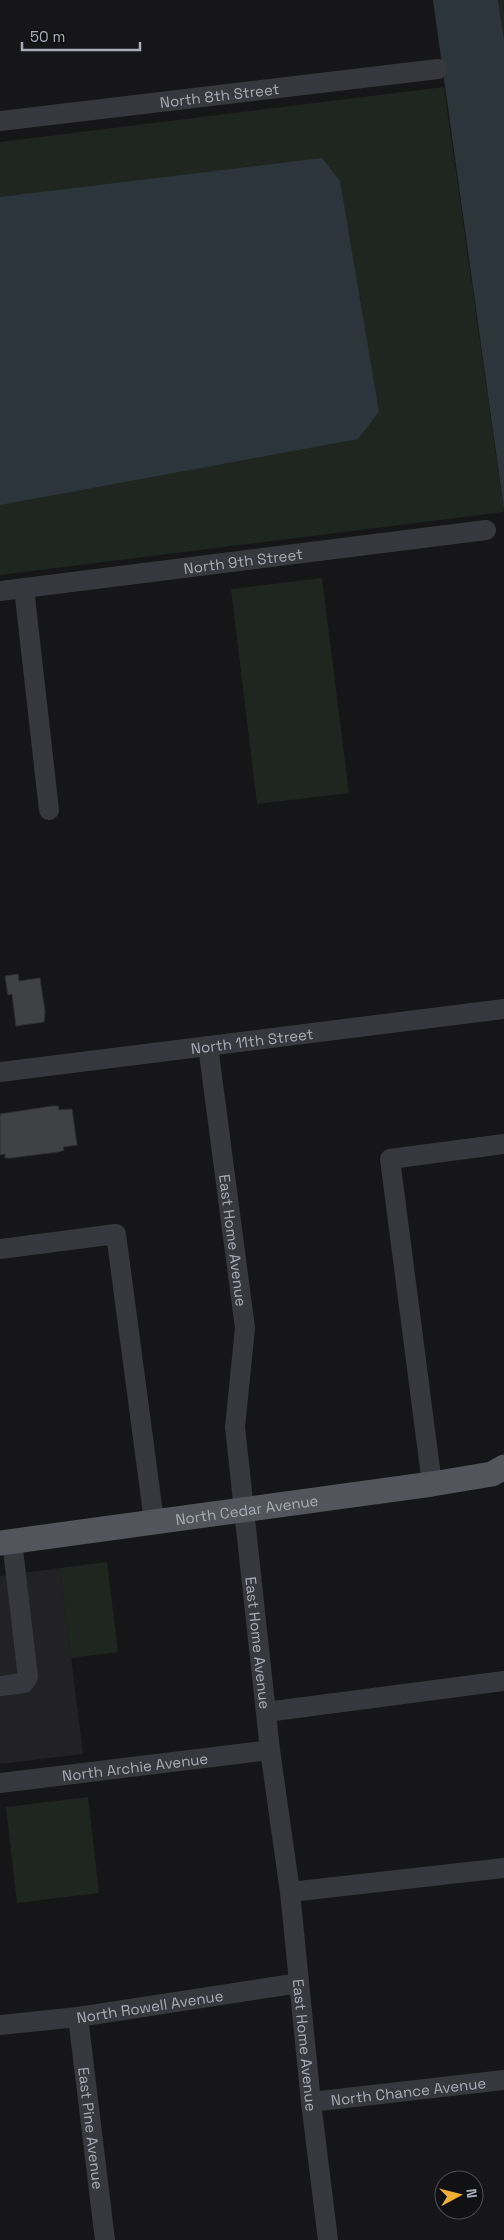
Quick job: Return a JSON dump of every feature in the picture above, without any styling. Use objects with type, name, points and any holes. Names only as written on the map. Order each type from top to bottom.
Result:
[{"type":"main road","name":"North Cedar Avenue","points":[[6,1542],[500,1473]]},
{"type":"street","name":"North 8th Street","points":[[0,121],[438,69]]},
{"type":"street","name":"North 9th Street","points":[[0,591],[486,530]]},
{"type":"street","points":[[24,588],[49,810]]},
{"type":"street","name":"North 11th Street","points":[[0,1072],[504,1008]]},
{"type":"street","name":"East Home Avenue","points":[[208,1046],[245,1328],[234,1427],[270,1750],[290,1892],[311,2102],[328,2240]]},
{"type":"street","points":[[432,1484],[390,1159],[504,1144]]},
{"type":"street","points":[[0,1250],[116,1234],[154,1521]]},
{"type":"street","points":[[0,1686],[24,1683],[28,1677],[6,1542]]},
{"type":"street","points":[[266,1712],[504,1681]]},
{"type":"street","name":"North Archie Avenue","points":[[0,1783],[270,1750]]},
{"type":"street","points":[[290,1892],[504,1868]]},
{"type":"street","name":"North Rowell Avenue","points":[[0,2026],[78,2018],[299,1983]]},
{"type":"street","name":"East Pine Avenue","points":[[78,2018],[105,2240]]},
{"type":"street","name":"North Chance Avenue","points":[[311,2102],[504,2080]]},
{"type":"shaded area","points":[[433,0],[498,0],[504,40],[504,510]]},
{"type":"shaded area","points":[[498,0],[504,0],[504,40]]},
{"type":"shaded area","points":[[444,87],[504,512],[0,575],[0,142]]},
{"type":"shaded area","points":[[322,158],[340,181],[379,412],[358,439],[0,505],[0,197]]},
{"type":"shaded area","points":[[322,578],[349,793],[257,804],[231,589]]},
{"type":"shaded area","points":[[107,1562],[118,1652],[71,1658],[60,1568]]},
{"type":"shaded area","points":[[60,1568],[83,1754],[0,1764],[0,1576]]},
{"type":"shaded area","points":[[88,1797],[99,1893],[17,1903],[6,1807]]},
{"type":"building","points":[[18,974],[19,981],[40,978],[45,1012],[44,1022],[16,1026],[12,994],[8,995],[5,976]]},
{"type":"building","points":[[58,1106],[59,1110],[72,1109],[77,1145],[63,1147],[64,1150],[58,1152],[11,1158],[5,1158],[5,1154],[0,1155],[0,1114]]}]
